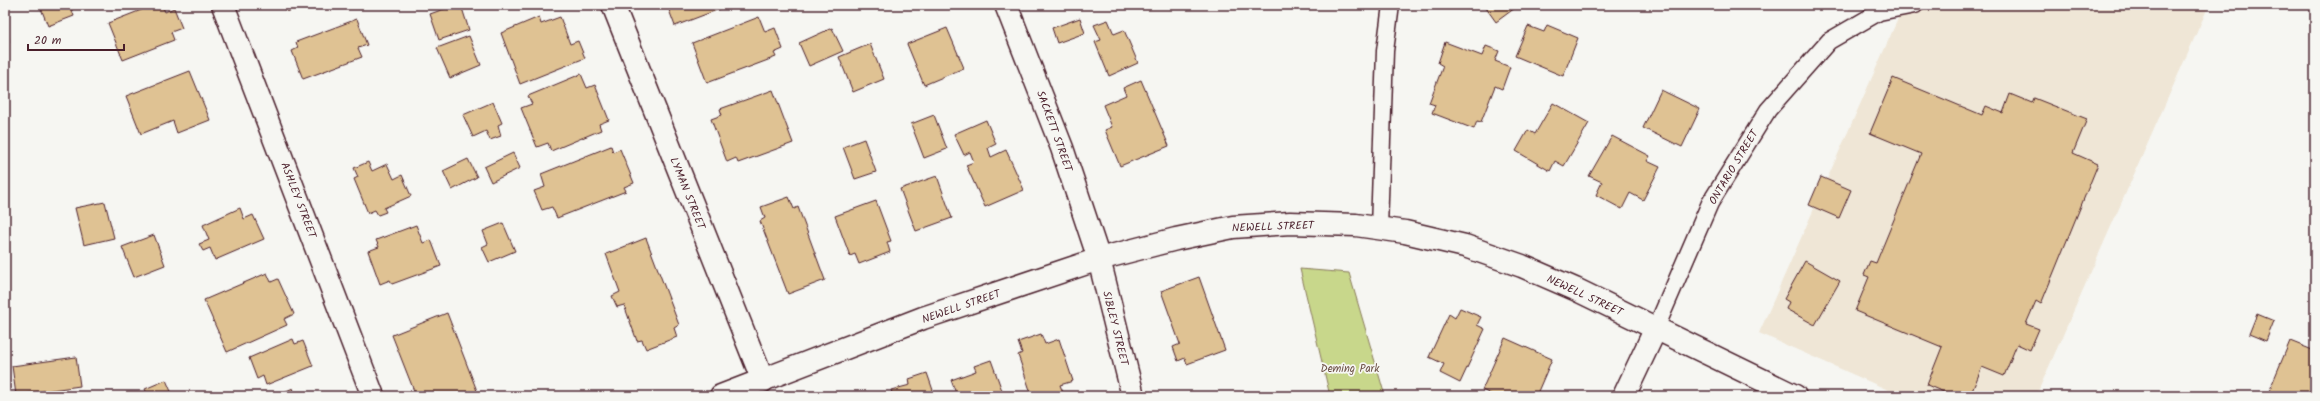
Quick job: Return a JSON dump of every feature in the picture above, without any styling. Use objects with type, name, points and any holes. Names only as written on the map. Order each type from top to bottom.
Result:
[{"type":"street","name":"ASHLEY STREET","points":[[223,5],[373,396]]},
{"type":"street","name":"LYMAN STREET","points":[[614,5],[763,381]]},
{"type":"street","name":"SACKETT STREET","points":[[1006,5],[1062,148],[1099,259]]},
{"type":"street","name":"NEWELL STREET","points":[[721,396],[923,318],[1099,259],[1176,239],[1233,227],[1290,224],[1356,225],[1405,232],[1465,246],[1515,263],[1575,289],[1795,396]]},
{"type":"street","name":"SIBLEY STREET","points":[[1099,259],[1133,396]]},
{"type":"street","name":"ONTARIO STREET","points":[[1624,396],[1656,328]]},
{"type":"lane","points":[[1379,228],[1385,51],[1391,5]]},
{"type":"lane","name":"ONTARIO STREET","points":[[1656,328],[1710,203],[1768,110],[1829,41],[1879,12],[1915,5]]},
{"type":"shaded area","points":[[1904,5],[2209,5],[2036,396],[1902,396],[1759,333]]},
{"type":"green space","name":"Deming Park","points":[[1300,269],[1349,273],[1385,396],[1330,396]]},
{"type":"building","points":[[70,5],[74,16],[48,26],[40,6]]},
{"type":"building","points":[[154,5],[162,5],[165,12],[174,8],[182,28],[171,32],[174,40],[123,60],[108,23]]},
{"type":"building","points":[[284,5],[303,5],[287,12]]},
{"type":"building","points":[[455,5],[461,5],[469,30],[439,40],[430,14]]},
{"type":"building","points":[[678,5],[730,5],[675,26],[669,10]]},
{"type":"building","points":[[1491,5],[1513,5],[1515,8],[1496,22],[1486,8]]},
{"type":"building","points":[[5,17],[7,17],[9,43],[5,43]]},
{"type":"building","points":[[539,17],[541,24],[560,17],[570,44],[578,41],[585,58],[520,84],[501,33]]},
{"type":"building","points":[[759,17],[765,32],[775,28],[783,49],[774,53],[776,57],[707,83],[692,43]]},
{"type":"building","points":[[1080,18],[1085,33],[1057,43],[1052,28]]},
{"type":"building","points":[[357,19],[367,45],[358,48],[362,57],[303,79],[292,51],[298,48],[296,42]]},
{"type":"building","points":[[1108,20],[1114,34],[1124,30],[1138,63],[1109,76],[1095,42],[1101,40],[1094,25]]},
{"type":"building","points":[[1547,25],[1578,38],[1563,76],[1515,56],[1528,26],[1544,32]]},
{"type":"building","points":[[832,28],[843,51],[809,66],[799,43]]},
{"type":"building","points":[[947,28],[964,68],[924,85],[907,44]]},
{"type":"building","points":[[469,36],[481,65],[450,78],[437,48]]},
{"type":"building","points":[[1445,42],[1482,56],[1486,46],[1499,51],[1495,61],[1510,67],[1502,89],[1495,86],[1481,122],[1477,121],[1474,129],[1432,113],[1435,105],[1429,103],[1443,66],[1438,63]]},
{"type":"building","points":[[870,44],[884,79],[853,92],[839,57]]},
{"type":"building","points":[[190,71],[210,120],[177,133],[173,121],[141,134],[126,96]]},
{"type":"building","points":[[581,74],[587,88],[595,85],[609,120],[599,124],[601,130],[551,151],[548,143],[537,147],[521,108],[532,104],[528,96]]},
{"type":"building","points":[[1893,78],[1982,115],[1986,106],[2003,113],[2010,94],[2032,103],[2034,98],[2087,119],[2073,153],[2098,164],[2041,304],[2036,301],[2026,324],[2039,329],[2030,350],[2017,344],[2004,376],[1982,367],[1970,396],[1953,396],[1927,385],[1942,347],[1855,311],[1869,277],[1864,275],[1870,261],[1876,263],[1921,154],[1870,133]]},
{"type":"building","points":[[1141,80],[1169,146],[1120,166],[1105,130],[1112,127],[1103,105],[1126,95],[1123,88]]},
{"type":"building","points":[[773,90],[793,143],[738,163],[736,158],[727,162],[711,119],[722,115],[720,109]]},
{"type":"building","points":[[1661,90],[1700,109],[1682,147],[1643,128]]},
{"type":"building","points":[[493,102],[502,123],[498,125],[501,136],[490,140],[486,131],[473,137],[463,115]]},
{"type":"building","points":[[1553,103],[1589,123],[1564,166],[1555,161],[1550,171],[1516,151],[1528,130],[1535,134]]},
{"type":"building","points":[[934,115],[947,149],[924,158],[911,124]]},
{"type":"building","points":[[986,120],[996,144],[988,148],[991,157],[1006,150],[1024,190],[985,207],[966,165],[974,162],[970,152],[964,155],[954,134]]},
{"type":"building","points":[[1612,136],[1650,156],[1647,161],[1660,167],[1643,200],[1630,193],[1622,209],[1596,195],[1602,182],[1589,176]]},
{"type":"building","points":[[864,139],[876,172],[855,179],[843,147]]},
{"type":"building","points":[[611,146],[613,152],[620,149],[634,183],[624,187],[626,191],[557,218],[552,207],[542,210],[534,191],[545,187],[541,174]]},
{"type":"building","points":[[513,153],[520,168],[491,182],[484,167]]},
{"type":"building","points":[[468,159],[477,177],[452,190],[443,171]]},
{"type":"building","points":[[368,162],[372,171],[387,164],[394,179],[402,175],[411,196],[384,208],[386,212],[378,215],[375,210],[368,213],[354,179],[358,177],[354,168]]},
{"type":"building","points":[[937,176],[952,218],[916,231],[900,189]]},
{"type":"building","points":[[1821,177],[1851,190],[1839,218],[1809,205]]},
{"type":"building","points":[[789,197],[794,209],[798,207],[825,280],[788,294],[760,221],[765,218],[761,207]]},
{"type":"building","points":[[876,201],[891,241],[887,242],[890,252],[859,264],[855,254],[850,256],[835,216]]},
{"type":"building","points":[[105,202],[114,238],[84,245],[75,208]]},
{"type":"building","points":[[240,208],[244,219],[253,215],[264,239],[215,260],[210,248],[203,251],[199,244],[209,240],[203,225]]},
{"type":"building","points":[[503,223],[515,251],[489,262],[482,247],[488,244],[483,231]]},
{"type":"building","points":[[416,225],[423,243],[431,240],[441,266],[392,284],[390,280],[380,284],[368,251],[379,247],[376,240]]},
{"type":"building","points":[[154,235],[165,265],[134,277],[122,247]]},
{"type":"building","points":[[646,238],[679,325],[674,328],[677,337],[646,349],[642,340],[637,341],[624,305],[617,307],[612,296],[620,292],[606,254]]},
{"type":"building","points":[[1805,261],[1840,281],[1815,325],[1786,309],[1789,302],[1784,299]]},
{"type":"building","points":[[267,273],[271,282],[278,279],[294,314],[284,319],[287,325],[227,352],[204,300]]},
{"type":"building","points":[[1199,277],[1225,350],[1187,364],[1185,358],[1178,361],[1173,347],[1180,344],[1161,291]]},
{"type":"building","points":[[1460,308],[1481,317],[1477,325],[1485,329],[1460,383],[1440,373],[1444,364],[1429,357],[1449,314],[1455,318]]},
{"type":"building","points":[[447,313],[479,396],[416,396],[392,335]]},
{"type":"building","points":[[2257,314],[2274,321],[2266,341],[2249,334]]},
{"type":"building","points":[[1041,334],[1045,344],[1059,339],[1073,381],[1060,385],[1064,395],[1032,396],[1018,355],[1022,353],[1018,342]]},
{"type":"building","points":[[1505,338],[1552,359],[1536,396],[1495,396],[1482,390]]},
{"type":"building","points":[[293,339],[295,344],[303,341],[313,366],[266,385],[263,376],[257,379],[249,358]]},
{"type":"building","points":[[2290,341],[2315,351],[2315,396],[2267,396]]},
{"type":"building","points":[[76,357],[80,386],[16,395],[12,366]]},
{"type":"building","points":[[991,360],[1004,396],[957,396],[951,380],[976,371],[974,366]]},
{"type":"building","points":[[927,373],[935,396],[893,396],[891,390],[910,385],[909,379]]},
{"type":"building","points":[[166,380],[173,396],[148,396],[145,389]]},
{"type":"building","points":[[293,388],[296,396],[275,396]]}]
